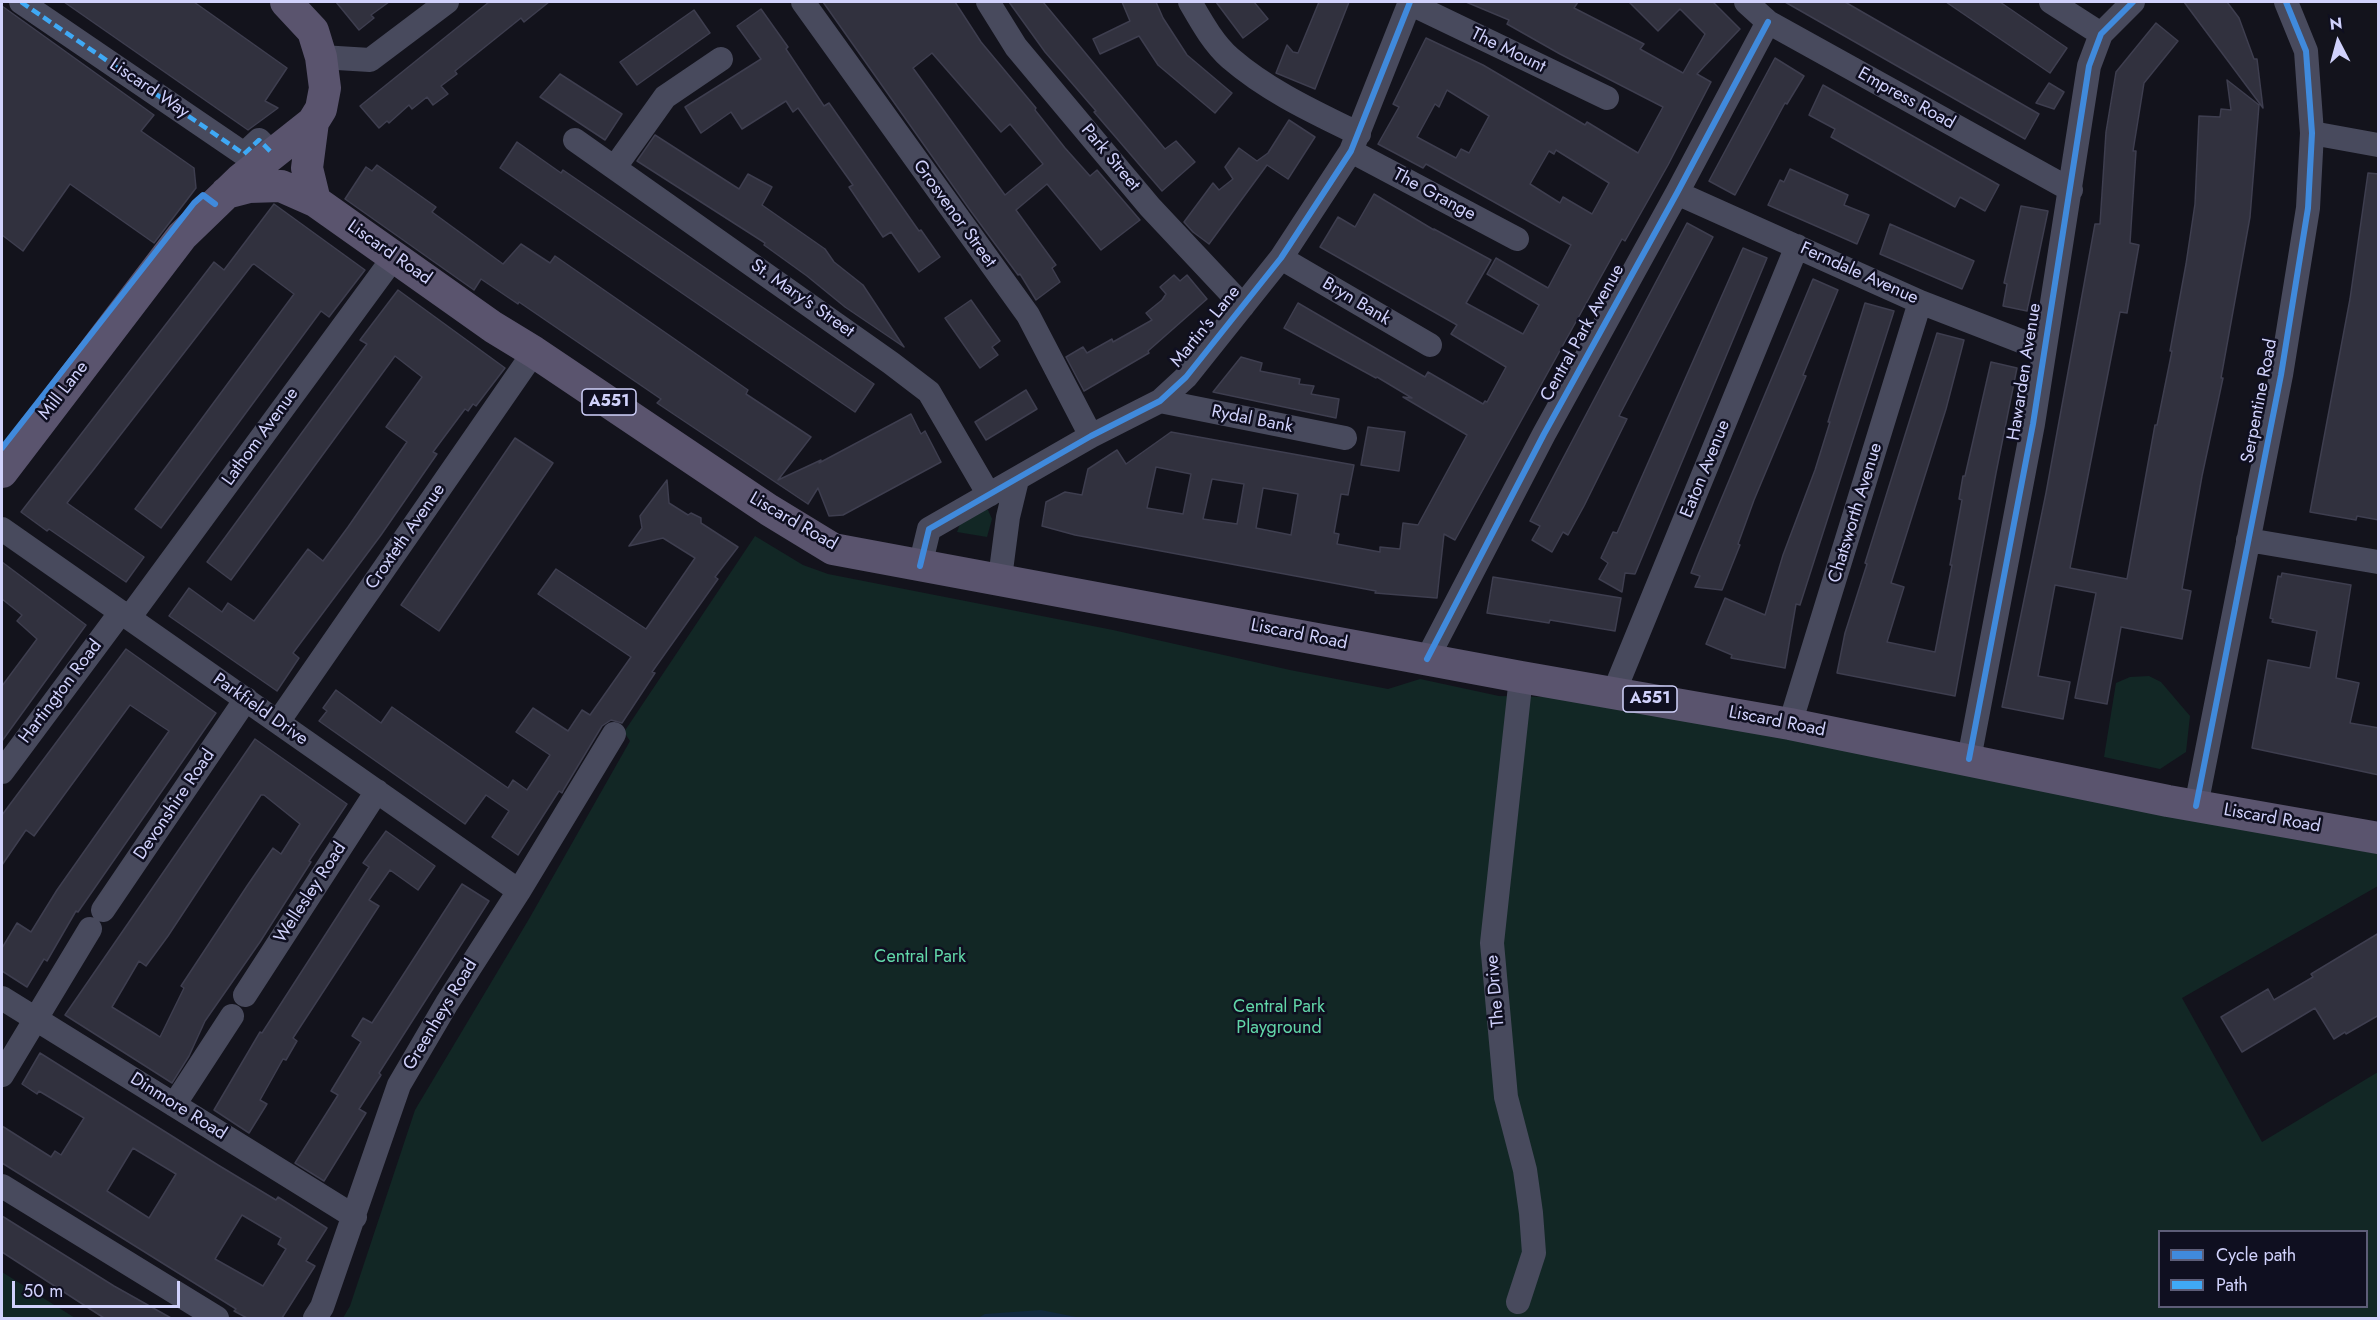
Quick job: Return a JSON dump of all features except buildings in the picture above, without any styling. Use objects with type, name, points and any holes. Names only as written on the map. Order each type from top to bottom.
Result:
[{"type":"main road","points":[[286,2],[313,31],[321,57],[326,88],[321,109],[313,122],[307,168],[315,201]]},
{"type":"main road","name":"Mill Lane","points":[[2,472],[182,236],[226,193],[313,122]]},
{"type":"main road","name":"Liscard Road","points":[[226,193],[249,187],[281,186],[315,201],[493,327],[808,535],[833,549],[920,566],[1000,578],[1521,677],[1790,724],[2196,806],[2379,838]]},
{"type":"street","points":[[321,57],[370,60],[447,2]]},
{"type":"street","name":"Grosvenor Street","points":[[803,2],[1028,315],[1091,436]]},
{"type":"street","name":"Park Street","points":[[988,2],[1016,47],[1144,199],[1243,306]]},
{"type":"street","name":"The Grange","points":[[1190,2],[1207,31],[1229,57],[1355,142],[1517,239]]},
{"type":"street","name":"Martin's Lane","points":[[920,566],[929,529],[1091,436],[1160,401],[1186,377],[1281,258],[1355,142],[1410,2]]},
{"type":"street","name":"The Mount","points":[[1410,2],[1607,98]]},
{"type":"street","name":"Empress Road","points":[[1746,2],[1768,22],[2071,190]]},
{"type":"street","points":[[2051,2],[2101,34]]},
{"type":"street","name":"Hawarden Avenue","points":[[1969,759],[2033,424],[2089,66],[2101,34],[2133,2]]},
{"type":"street","name":"Serpentine Road","points":[[2196,806],[2301,263],[2308,208],[2312,133],[2306,51],[2286,2]]},
{"type":"street","name":"Liscard Way","points":[[31,4],[244,154],[258,140],[273,154]]},
{"type":"street","name":"Central Park Avenue","points":[[1427,659],[1544,434],[1768,22]]},
{"type":"street","points":[[615,167],[665,98],[721,59]]},
{"type":"street","points":[[2312,133],[2379,145]]},
{"type":"street","name":"St. Mary's Street","points":[[575,140],[891,363],[929,393],[989,495]]},
{"type":"street","name":"Ferndale Avenue","points":[[1677,193],[1920,302],[2044,350]]},
{"type":"street","name":"Eaton Avenue","points":[[1614,692],[1797,246]]},
{"type":"street","name":"Lathom Avenue","points":[[125,615],[394,257]]},
{"type":"street","name":"Bryn Bank","points":[[1281,258],[1430,345]]},
{"type":"street","name":"Chatsworth Avenue","points":[[1790,724],[1920,302]]},
{"type":"street","name":"Croxteth Avenue","points":[[278,722],[534,352]]},
{"type":"street","name":"Rydal Bank","points":[[1160,401],[1345,438]]},
{"type":"street","points":[[1000,578],[1008,517],[1017,480]]},
{"type":"street","name":"Parkfield Drive","points":[[2,529],[519,891]]},
{"type":"street","points":[[2248,540],[2379,562]]},
{"type":"street","name":"Hartington Road","points":[[2,772],[125,615]]},
{"type":"street","name":"The Drive","points":[[1518,1302],[1534,1253],[1525,1170],[1506,1097],[1492,943],[1521,677]]},
{"type":"street","name":"Devonshire Road","points":[[2,1075],[97,920],[246,699]]},
{"type":"street","name":"Greenheys Road","points":[[315,1318],[322,1307],[355,1217],[399,1085],[447,1003],[519,891],[614,734]]},
{"type":"street","name":"Wellesley Road","points":[[245,995],[377,791]]},
{"type":"street","name":"Dinmore Road","points":[[2,998],[355,1217]]},
{"type":"street","points":[[174,1105],[232,1016]]},
{"type":"street","points":[[2,1186],[217,1318]]},
{"type":"green space","points":[[974,509],[988,510],[992,519],[987,537],[957,532],[963,516]]},
{"type":"green space","name":"Central Park","points":[[755,536],[803,565],[828,574],[1113,630],[1290,670],[1388,689],[1420,679],[1499,696],[1552,697],[2115,800],[2378,854],[2378,886],[2182,998],[2262,1142],[2378,1072],[2378,1318],[343,1318],[350,1306],[415,1110],[529,919],[630,741],[624,732]]},
{"type":"green space","points":[[2149,676],[2161,682],[2190,716],[2186,752],[2160,769],[2104,757],[2116,683],[2130,677]]},
{"type":"green space","points":[[2,1272],[75,1318],[2,1318]]},
{"type":"water","points":[[1041,1310],[1081,1318],[978,1318],[985,1314]]},
{"type":"marked path","points":[[21,2],[244,154],[259,140],[273,154]]},
{"type":"cycle path","points":[[920,566],[929,529],[1091,436],[1160,401],[1186,377],[1281,258],[1351,151],[1410,2]]},
{"type":"cycle path","points":[[1969,759],[2033,424],[2089,66],[2101,34],[2133,2]]},
{"type":"cycle path","points":[[2196,806],[2281,375],[2308,208],[2312,133],[2306,51],[2286,2]]},
{"type":"cycle path","points":[[1427,659],[1544,434],[1768,22]]},
{"type":"cycle path","points":[[2,448],[194,203],[203,195],[215,204]]},
{"type":"park label","name":"Central Park Playground","points":[[1279,1018]]}]
